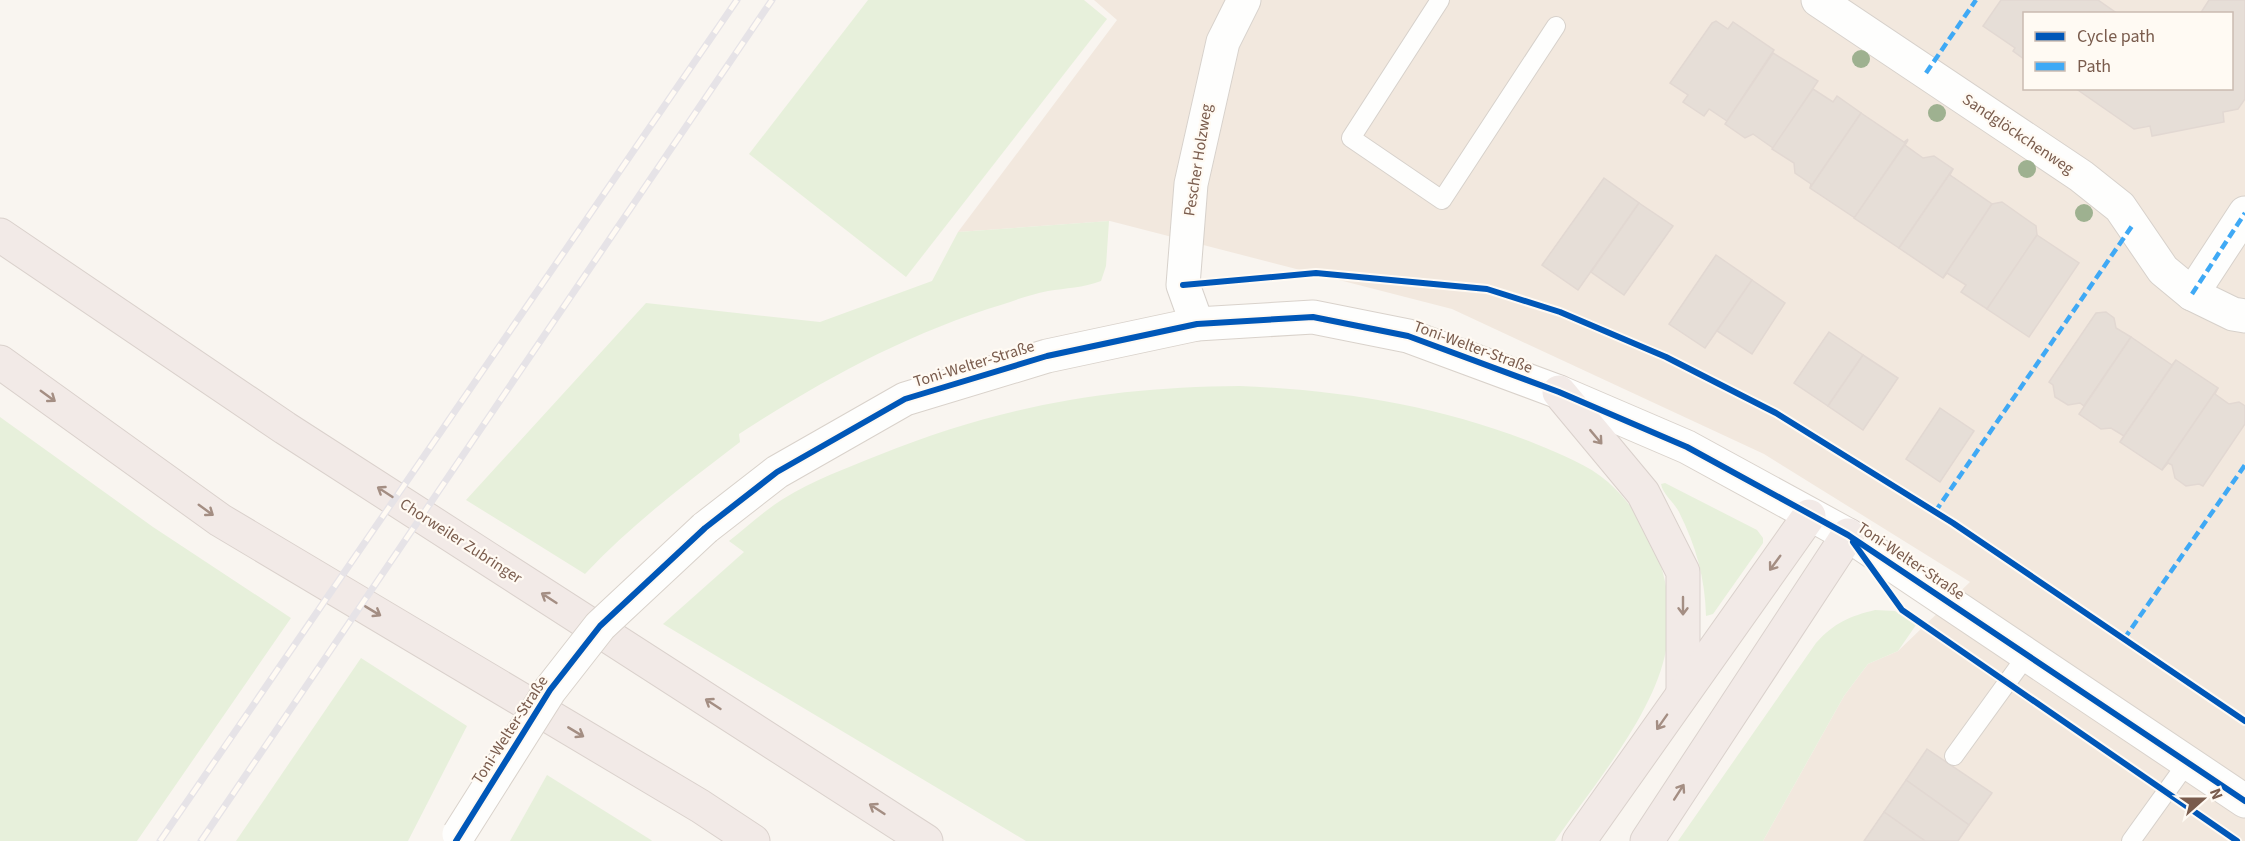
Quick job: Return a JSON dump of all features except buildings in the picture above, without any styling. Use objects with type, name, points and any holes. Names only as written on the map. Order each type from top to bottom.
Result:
[{"type":"highway","name":"Chorweiler Zubringer","points":[[0,235],[285,428],[926,841]]},
{"type":"highway","points":[[0,362],[220,520],[700,806],[753,841]]},
{"type":"highway","points":[[1559,392],[1643,494],[1683,572],[1683,692]]},
{"type":"highway","points":[[1579,841],[1809,516]]},
{"type":"highway","points":[[1647,841],[1848,535]]},
{"type":"street","name":"Pescher Holzweg","points":[[1197,324],[1183,285],[1191,184],[1223,42],[1244,0]]},
{"type":"street","name":"Sandglöckchenweg","points":[[1818,0],[2081,176],[2120,207],[2163,270],[2192,294],[2233,314],[2245,316]]},
{"type":"street","points":[[2192,294],[2245,213]]},
{"type":"street","name":"Toni-Welter-Straße","points":[[458,837],[550,690],[600,626],[705,528],[777,472],[905,399],[1047,356],[1197,324],[1313,317],[1408,336],[1559,392],[1687,447],[1809,516],[1848,535],[2245,801]]},
{"type":"lane","points":[[1440,0],[1351,138],[1442,200],[1556,26]]},
{"type":"lane","points":[[1954,756],[2027,655]]},
{"type":"lane","points":[[2131,841],[2187,763]]},
{"type":"shaded area","points":[[1094,0],[2245,0],[2245,841],[1763,841],[1844,696],[1868,664],[1898,651],[1970,582],[1764,454],[1452,309],[1110,221],[958,232],[1117,20]]},
{"type":"green space","points":[[868,0],[1084,0],[1107,19],[906,277],[749,154]]},
{"type":"green space","points":[[1109,221],[1106,266],[1101,281],[1020,298],[968,316],[900,344],[802,395],[739,434],[740,442],[640,521],[585,574],[466,500],[646,303],[820,322],[932,281],[958,232]]},
{"type":"green space","points":[[1240,386],[1353,396],[1391,402],[1464,419],[1536,444],[1592,470],[1608,482],[1638,517],[1650,537],[1665,581],[1669,627],[1666,650],[1649,700],[1635,725],[1620,750],[1555,841],[1026,841],[663,624],[744,552],[729,541],[783,499],[842,470],[924,438],[968,424],[1056,402],[1145,390]]},
{"type":"green space","points":[[0,417],[153,527],[291,618],[137,841],[0,841]]},
{"type":"green space","points":[[1665,483],[1757,530],[1763,538],[1763,543],[1713,614],[1706,616],[1702,575],[1695,550],[1679,512],[1662,488],[1661,484]]},
{"type":"green space","points":[[1875,610],[1895,611],[1916,625],[1898,651],[1868,664],[1844,696],[1763,841],[1678,841],[1816,643],[1829,630],[1843,621]]},
{"type":"green space","points":[[361,658],[467,726],[408,841],[236,841]]},
{"type":"green space","points":[[547,775],[651,840],[652,841],[510,841]]},
{"type":"railway","points":[[160,841],[737,0]]},
{"type":"railway","points":[[201,841],[772,0]]},
{"type":"marked path","points":[[1926,73],[1976,0]]},
{"type":"marked path","points":[[2192,294],[2245,213]]},
{"type":"marked path","points":[[1935,512],[2132,226]]},
{"type":"marked path","points":[[2124,639],[2245,465]]},
{"type":"cycle path","points":[[1183,285],[1316,273],[1487,289],[1560,312],[1666,357],[1776,413],[1953,523],[2245,721]]},
{"type":"cycle path","points":[[456,841],[550,690],[600,626],[705,528],[777,472],[905,399],[1047,356],[1197,324],[1313,317],[1408,336],[1559,392],[1687,447],[1848,535],[2245,801]]},
{"type":"cycle path","points":[[1853,542],[1902,610],[2237,841]]}]
